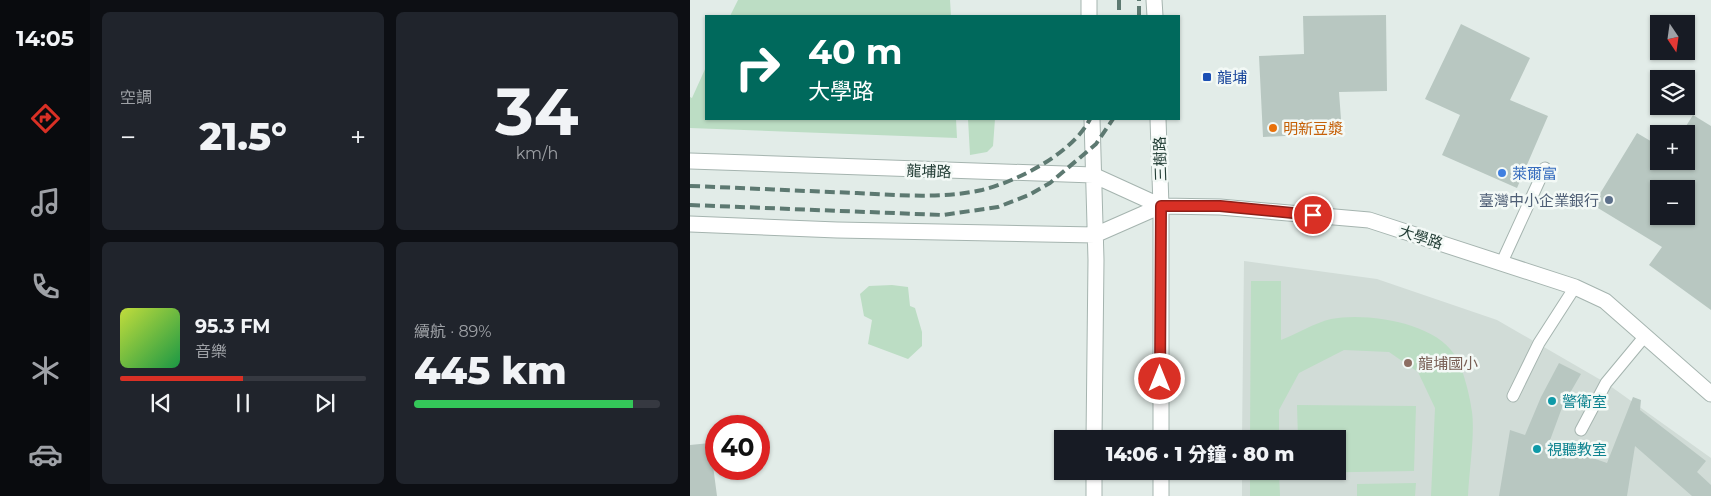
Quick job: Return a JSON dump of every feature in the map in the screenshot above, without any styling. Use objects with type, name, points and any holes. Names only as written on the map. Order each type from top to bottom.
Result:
[{"type":"street","points":[[1089,0],[1089,15]]},
{"type":"street","points":[[1154,0],[1155,15]]},
{"type":"street","points":[[1092,120],[1095,236],[1094,430]]},
{"type":"street","name":"三樹路","points":[[1158,120],[1161,206],[1161,430]]},
{"type":"street","name":"龍埔路","points":[[690,161],[1094,175],[1161,206]]},
{"type":"street","name":"大學路","points":[[1095,236],[1161,206],[1220,206],[1369,220],[1574,286],[1605,301],[1711,394]]},
{"type":"street","points":[[690,224],[837,230],[1095,236]]},
{"type":"street","points":[[1094,480],[1094,496]]},
{"type":"street","points":[[1161,480],[1161,496]]},
{"type":"lane","points":[[1502,262],[1545,168]]},
{"type":"lane","points":[[1513,396],[1539,343],[1574,286]]},
{"type":"lane","points":[[1581,430],[1606,383],[1645,336]]},
{"type":"shaded area","name":"龍埔國小","points":[[1244,261],[1377,279],[1497,320],[1606,383],[1711,458],[1711,496],[1242,496],[1242,480],[1346,480],[1346,430],[1242,430]]},
{"type":"green space","points":[[738,0],[950,0],[951,15],[730,15]]},
{"type":"green space","points":[[705,69],[705,120],[956,120],[957,138],[690,128],[690,97],[692,98]]},
{"type":"green space","points":[[968,120],[995,120],[993,146],[987,152],[970,155]]},
{"type":"green space","points":[[1251,281],[1281,281],[1281,340],[1331,319],[1362,317],[1398,322],[1415,327],[1431,334],[1444,343],[1454,354],[1466,382],[1473,421],[1468,496],[1431,496],[1435,408],[1418,372],[1389,352],[1344,350],[1299,373],[1279,410],[1279,430],[1250,430]]},
{"type":"green space","points":[[892,285],[908,287],[910,306],[915,308],[922,332],[922,346],[908,359],[868,344],[872,320],[864,316],[860,294],[869,286]]},
{"type":"green space","points":[[1297,405],[1416,406],[1414,471],[1346,472],[1346,430],[1298,430]]},
{"type":"green space","points":[[1250,480],[1279,480],[1280,496],[1250,496]]},
{"type":"green space","points":[[1416,483],[1415,496],[1357,496],[1357,484]]},
{"type":"building","points":[[1386,15],[1387,91],[1339,92],[1342,133],[1263,137],[1259,56],[1304,54],[1303,16]]},
{"type":"building","points":[[1461,24],[1530,58],[1510,100],[1548,116],[1517,188],[1442,155],[1460,115],[1425,99]]},
{"type":"building","points":[[1693,115],[1711,126],[1711,310],[1649,265],[1662,247],[1593,205],[1637,133],[1650,141],[1650,170],[1695,170],[1695,125],[1687,125]]},
{"type":"building","points":[[1559,363],[1581,374],[1563,405],[1549,443],[1607,463],[1633,397],[1641,400],[1640,410],[1706,461],[1697,472],[1711,485],[1711,496],[1692,496],[1635,446],[1627,496],[1499,496],[1510,430],[1525,435],[1541,397]]},
{"type":"building","points":[[705,444],[705,480],[715,480],[717,496],[690,496],[690,445]]},
{"type":"railway","points":[[1119,0],[1119,15]]},
{"type":"railway","points":[[1139,0],[1139,15]]},
{"type":"railway","points":[[690,186],[904,195],[967,193],[996,186],[1028,173],[1058,154],[1071,143],[1089,120]]},
{"type":"railway","points":[[690,205],[943,215],[998,207],[1029,195],[1050,183],[1096,144],[1112,120]]},
{"type":"place","name":"龍埔","points":[[1207,77]]},
{"type":"place","name":"明新豆漿","points":[[1273,128]]},
{"type":"place","name":"萊爾富","points":[[1502,173]]},
{"type":"place","name":"臺灣中小企業銀行","points":[[1609,200]]},
{"type":"place","name":"龍埔國小","points":[[1408,363]]},
{"type":"place","name":"警衛室","points":[[1552,401]]},
{"type":"place","name":"視聽教室","points":[[1537,449]]},
{"type":"route","points":[[1160,379],[1161,206],[1220,206],[1313,215]]}]
